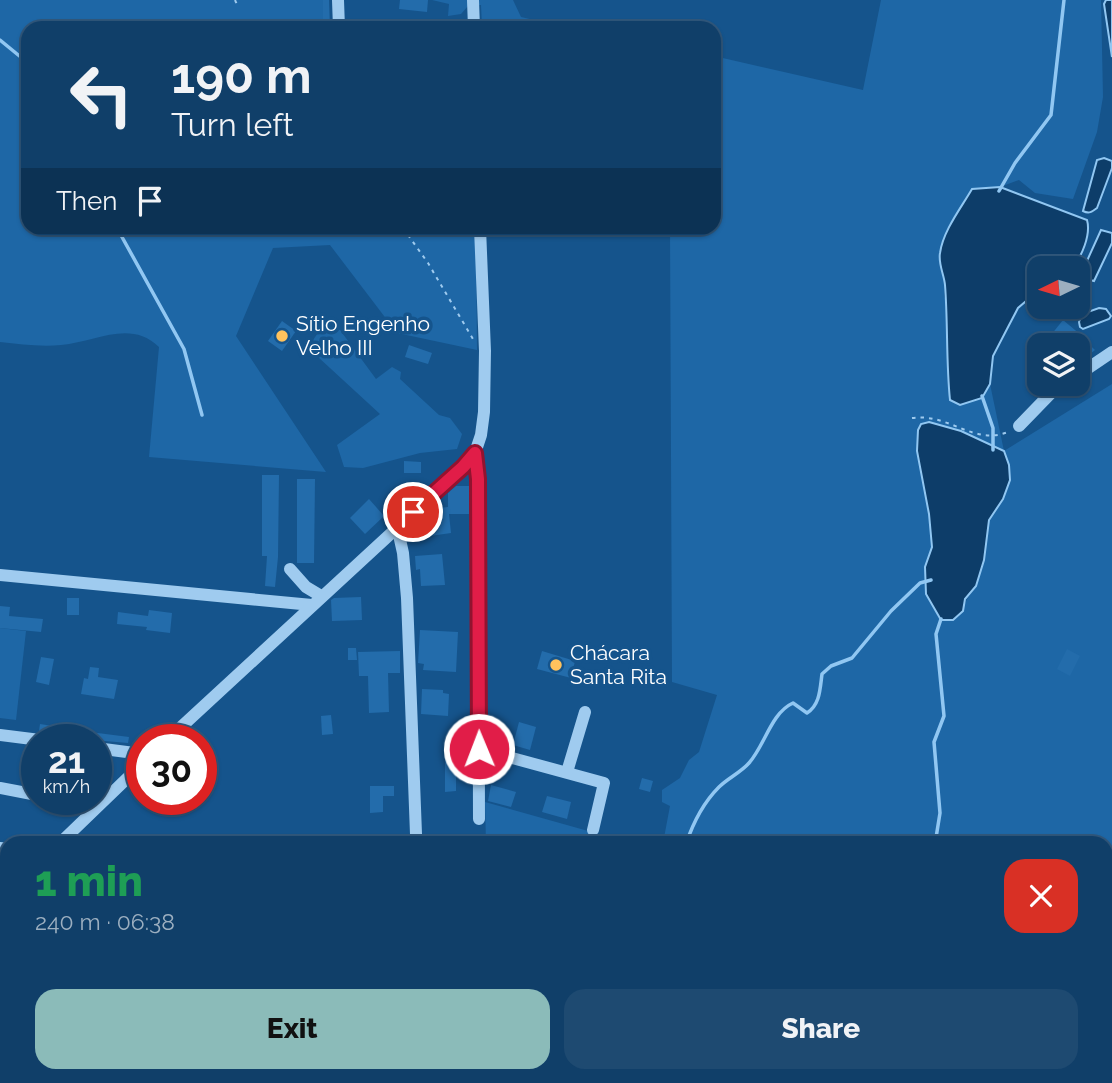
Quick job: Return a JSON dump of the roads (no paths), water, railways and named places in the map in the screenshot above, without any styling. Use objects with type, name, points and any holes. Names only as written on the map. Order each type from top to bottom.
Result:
[{"type":"street","points":[[338,0],[339,21]]},
{"type":"street","points":[[473,0],[474,21]]},
{"type":"street","points":[[184,724],[475,453],[484,412],[480,235]]},
{"type":"street","points":[[1090,367],[1112,352]]},
{"type":"street","points":[[1018,426],[1049,396]]},
{"type":"street","points":[[475,453],[478,479],[479,819]]},
{"type":"street","points":[[397,526],[403,553],[409,625],[416,834]]},
{"type":"street","points":[[374,547],[391,548],[403,553]]},
{"type":"street","points":[[290,569],[317,600]]},
{"type":"street","points":[[0,575],[317,600]]},
{"type":"street","points":[[567,772],[585,712]]},
{"type":"street","points":[[0,735],[21,738]]},
{"type":"street","points":[[479,749],[604,783],[593,830]]},
{"type":"street","points":[[112,793],[126,780]]},
{"type":"street","points":[[0,788],[21,792]]},
{"type":"street","points":[[67,836],[89,815]]},
{"type":"waterway","points":[[999,191],[1015,163],[1051,115],[1064,0]]},
{"type":"waterway","points":[[0,40],[21,57]]},
{"type":"waterway","points":[[121,235],[184,349],[202,415]]},
{"type":"waterway","points":[[982,396],[993,428],[993,450]]},
{"type":"waterway","points":[[689,836],[695,821],[713,793],[755,756],[779,714],[793,703],[807,713],[811,710],[819,696],[822,674],[831,666],[852,658],[891,611],[920,583],[931,580]]},
{"type":"waterway","points":[[936,836],[940,813],[934,742],[944,716],[936,634],[941,619]]},
{"type":"place","name":"Sítio Engenho Velho III","points":[[282,336]]},
{"type":"place","name":"Chácara Santa Rita","points":[[556,665]]}]
